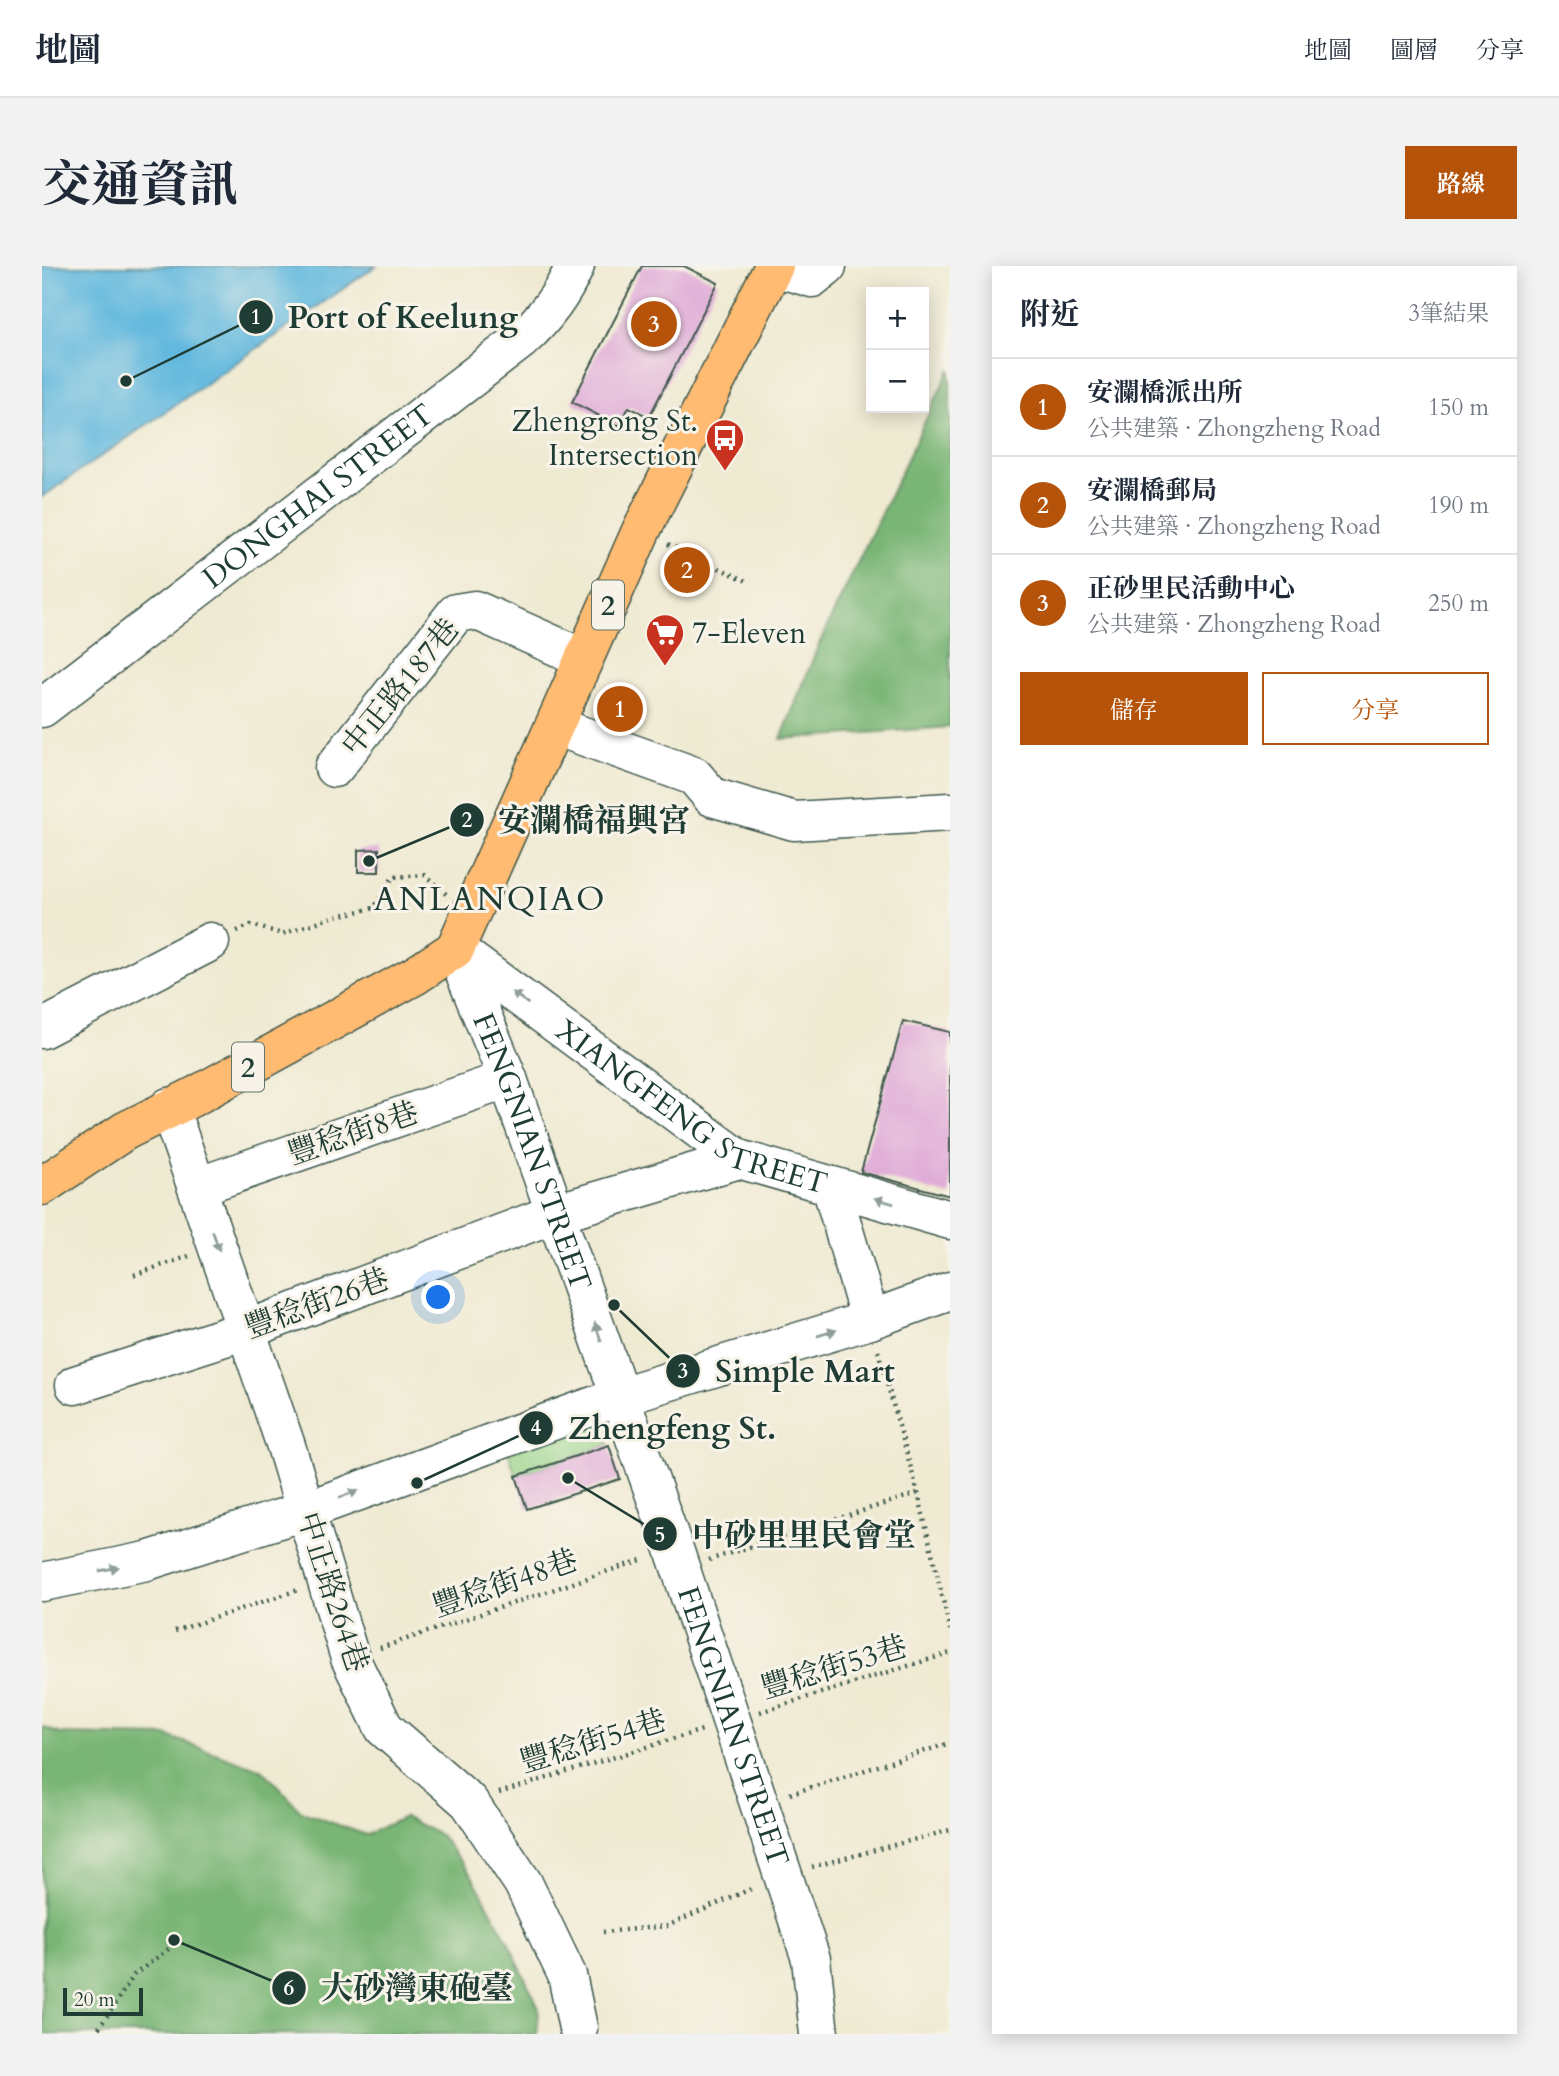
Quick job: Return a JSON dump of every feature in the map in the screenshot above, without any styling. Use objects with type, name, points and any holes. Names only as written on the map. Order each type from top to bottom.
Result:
[{"type":"main road","name":"2","points":[[42,1186],[103,1144],[416,975],[455,949],[641,531],[774,266]]},
{"type":"street","name":"DONGHAI STREET","points":[[42,708],[521,340],[545,317],[566,287],[575,266]]},
{"type":"street","points":[[774,266],[812,278],[827,266]]},
{"type":"street","name":"中正路187巷","points":[[334,768],[456,613],[475,610],[583,659]]},
{"type":"street","points":[[555,726],[694,776],[712,797],[794,821],[950,812]]},
{"type":"street","points":[[42,1029],[210,942]]},
{"type":"street","name":"FENGNIAN STREET","points":[[455,949],[508,1079],[678,1558],[811,1959],[820,2034]]},
{"type":"street","name":"XIANGFENG STREET","points":[[455,949],[739,1159],[950,1220]]},
{"type":"street","name":"豐稔街8巷","points":[[197,1187],[508,1079]]},
{"type":"street","name":"中正路264巷","points":[[169,1107],[307,1510],[350,1658],[384,1728],[469,1802],[528,1894],[567,1975],[578,2028]]},
{"type":"street","name":"豐稔街26巷","points":[[75,1385],[247,1330],[556,1213],[739,1159]]},
{"type":"street","points":[[831,1186],[870,1320]]},
{"type":"street","points":[[42,1583],[147,1561],[307,1510],[621,1396],[870,1320],[950,1291]]},
{"type":"path","points":[[641,531],[749,582]]},
{"type":"path","points":[[210,942],[251,925],[282,934],[332,917],[374,908],[393,877],[425,875],[471,913]]},
{"type":"path","points":[[134,1275],[218,1246]]},
{"type":"path","points":[[870,1320],[918,1493],[950,1630]]},
{"type":"path","name":"豐稔街48巷","points":[[350,1658],[678,1558],[918,1493]]},
{"type":"path","points":[[175,1631],[326,1581]]},
{"type":"path","name":"豐稔街53巷","points":[[731,1721],[950,1653]]},
{"type":"path","name":"豐稔街54巷","points":[[469,1802],[731,1721]]},
{"type":"path","points":[[759,1803],[950,1743]]},
{"type":"path","points":[[603,1932],[667,1926],[783,1875],[950,1830]]},
{"type":"path","points":[[95,2034],[134,1975],[175,1944]]},
{"type":"green space","points":[[950,369],[950,727],[781,739],[819,644]]},
{"type":"green space","points":[[601,1421],[609,1445],[516,1476],[508,1451]]},
{"type":"green space","points":[[42,1727],[60,1734],[167,1736],[263,1770],[302,1812],[366,1835],[404,1817],[440,1835],[472,1876],[507,1939],[539,2009],[537,2034],[42,2034]]},
{"type":"water","points":[[42,266],[376,266],[42,497]]},
{"type":"building","points":[[642,266],[684,266],[718,283],[649,417],[629,407],[619,426],[572,402]]},
{"type":"building","points":[[379,849],[379,872],[358,872],[358,850]]},
{"type":"building","points":[[903,1021],[950,1032],[950,1196],[861,1172]]},
{"type":"building","points":[[609,1445],[620,1479],[527,1509],[516,1476]]},
{"type":"place","name":"正砂里民活動中心","points":[[654,324]]},
{"type":"place","name":"Port of Keelung","points":[[126,381]]},
{"type":"place","name":"Zhengrong St. Intersection","points":[[725,472]]},
{"type":"place","name":"安瀾橋郵局","points":[[687,570]]},
{"type":"place","name":"7-Eleven","points":[[665,667]]},
{"type":"place","name":"安瀾橋派出所","points":[[620,709]]},
{"type":"place","name":"安瀾橋福興宮","points":[[369,861]]},
{"type":"place","name":"Simple Mart","points":[[614,1305]]},
{"type":"place","name":"中砂里里民會堂","points":[[568,1478]]},
{"type":"place","name":"Zhengfeng St.","points":[[417,1483]]},
{"type":"place","name":"大砂灣東砲臺","points":[[174,1940]]},
{"type":"district","name":"ANLANQIAO","points":[[490,898]]}]
